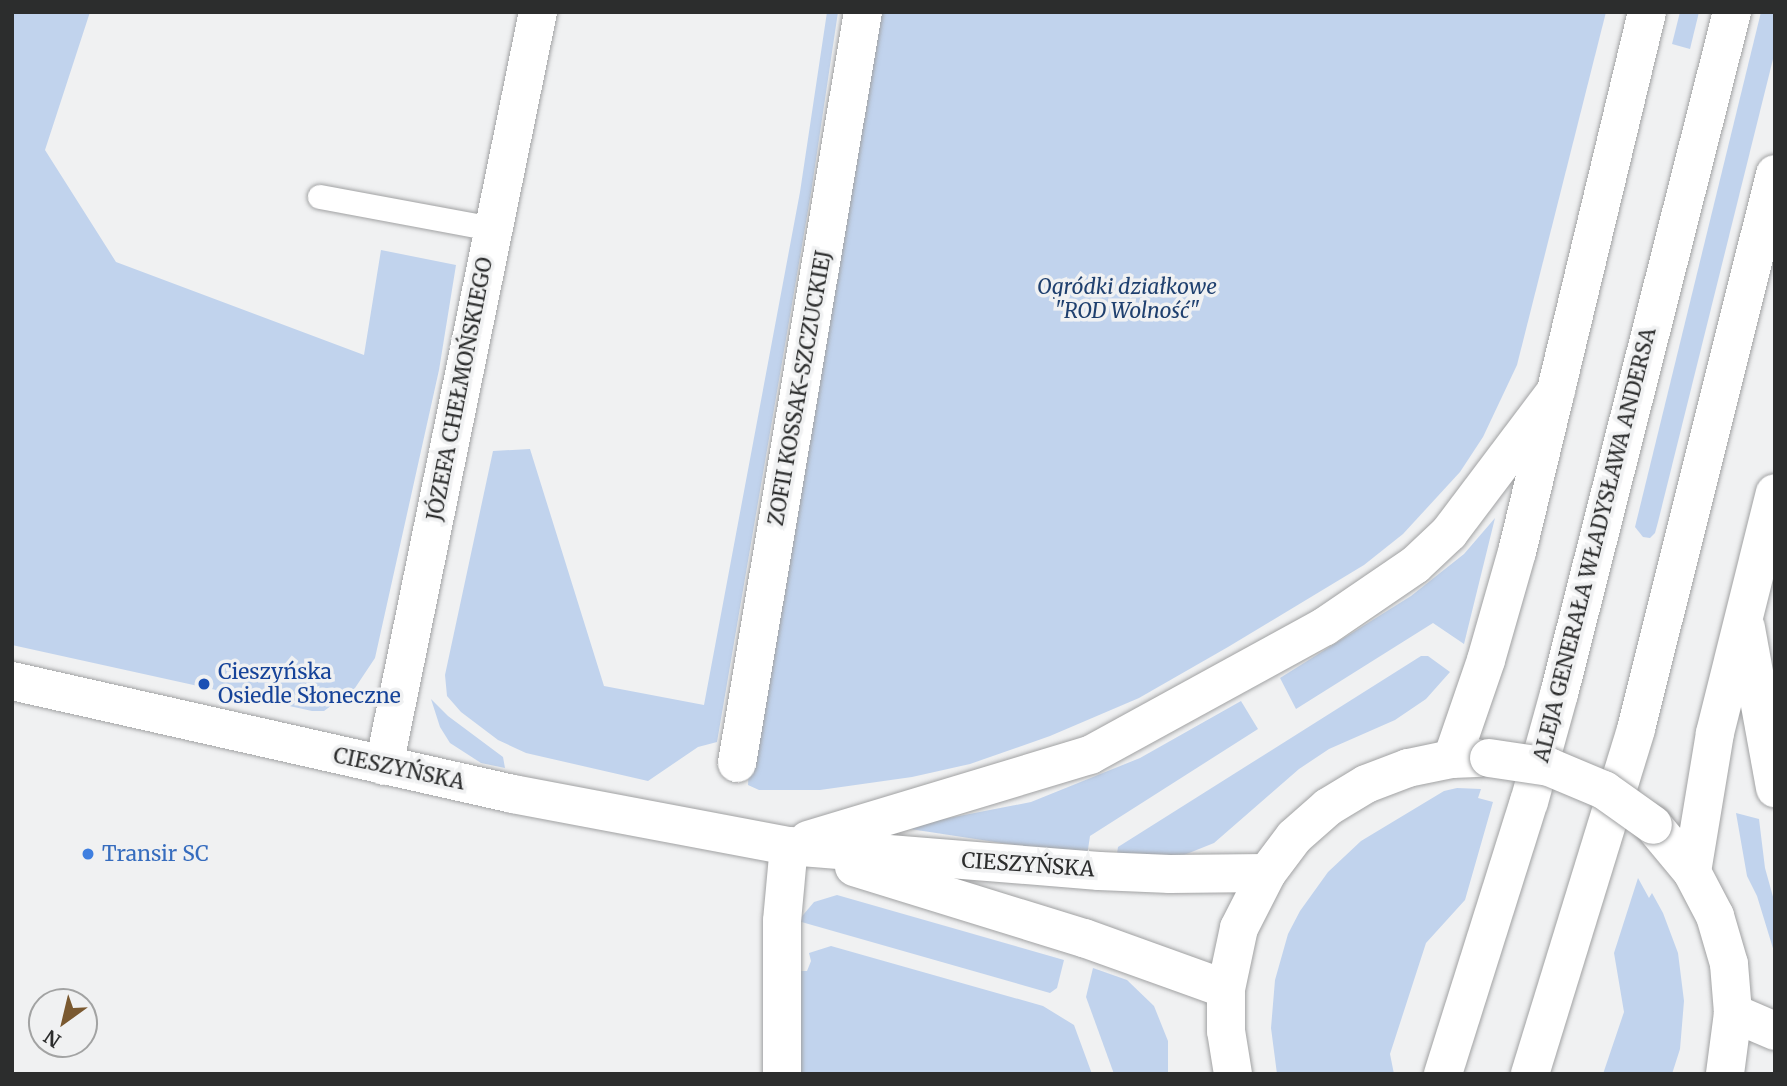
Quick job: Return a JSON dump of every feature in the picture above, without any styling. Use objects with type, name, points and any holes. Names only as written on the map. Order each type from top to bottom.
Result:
[{"type":"main road","name":"JÓZEFA CHEŁMOŃSKIEGO","points":[[384,766],[538,12]]},
{"type":"main road","name":"ZOFII KOSSAK-SZCZUCKIEJ","points":[[737,763],[863,12]]},
{"type":"main road","points":[[1471,758],[1486,660],[1514,564],[1647,12]]},
{"type":"main road","name":"ALEJA GENERAŁA WŁADYSŁAWA ANDERSA","points":[[1443,1074],[1529,802],[1559,694],[1732,12]]},
{"type":"main road","points":[[1530,1074],[1636,729],[1775,174]]},
{"type":"main road","points":[[782,1074],[782,921],[789,846],[1090,755],[1324,627],[1415,565],[1449,533],[1556,391]]},
{"type":"main road","points":[[1692,872],[1715,733],[1775,493]]},
{"type":"main road","points":[[1744,617],[1775,788]]},
{"type":"main road","name":"CIESZYŃSKA","points":[[12,681],[384,766],[789,846],[1084,938],[1226,989]]},
{"type":"main road","points":[[1232,1073],[1226,1031],[1226,989],[1239,928],[1267,873],[1294,837],[1328,807],[1357,790],[1408,768],[1471,758],[1549,767],[1604,790],[1653,825],[1692,872],[1715,916],[1729,964],[1734,1013],[1725,1074]]},
{"type":"main road","name":"CIESZYŃSKA","points":[[789,846],[1099,871],[1170,874],[1267,873]]},
{"type":"main road","points":[[1734,1013],[1775,1031]]},
{"type":"lane","points":[[320,197],[492,229]]},
{"type":"green space","points":[[12,12],[90,12],[45,150],[116,262],[364,355],[381,250],[456,265],[439,370],[375,658],[355,688],[324,711],[312,711],[12,645]]},
{"type":"green space","points":[[827,12],[838,12],[811,193],[717,742],[698,747],[648,781],[526,753],[498,740],[461,712],[447,696],[445,675],[493,451],[530,449],[604,686],[704,705],[800,192]]},
{"type":"green space","name":"Ogródki działkowe \"ROD Wolność\"","points":[[879,12],[1606,12],[1517,365],[1483,437],[1460,472],[1403,534],[1364,565],[1139,698],[1050,736],[970,764],[912,777],[820,790],[759,790],[748,785],[749,766]]},
{"type":"green space","points":[[1680,12],[1699,12],[1690,49],[1672,44]]},
{"type":"green space","points":[[1761,12],[1775,12],[1775,51],[1658,522],[1655,533],[1650,538],[1643,537],[1635,527]]},
{"type":"green space","points":[[1495,518],[1464,644],[1433,623],[1296,709],[1280,678],[1411,596],[1464,554]]},
{"type":"green space","points":[[1421,656],[1428,656],[1450,672],[1426,699],[1395,720],[1329,749],[1299,769],[1214,843],[1179,857],[1116,860],[1118,847]]},
{"type":"green space","points":[[431,699],[448,716],[503,757],[505,768],[481,763],[450,743],[440,727]]},
{"type":"green space","points":[[1241,701],[1258,729],[1090,836],[1087,856],[910,829],[913,825],[1031,802],[1140,758]]},
{"type":"green space","points":[[1457,788],[1481,789],[1478,798],[1493,802],[1465,900],[1426,943],[1390,1054],[1394,1074],[1277,1074],[1271,1028],[1275,980],[1288,934],[1300,911],[1328,872],[1361,841],[1444,791]]},
{"type":"green space","points":[[1736,813],[1759,819],[1765,868],[1775,904],[1775,955],[1757,896],[1747,876]]},
{"type":"green space","points":[[1638,878],[1649,898],[1652,893],[1663,913],[1678,953],[1684,1001],[1680,1049],[1672,1074],[1603,1074],[1624,1012],[1614,953]]},
{"type":"green space","points":[[837,895],[1064,960],[1057,988],[1050,993],[798,921],[814,902]]},
{"type":"green space","points":[[831,946],[1043,1006],[1074,1025],[1092,1074],[797,1074],[795,971],[807,971],[811,961],[809,953]]},
{"type":"green space","points":[[1093,968],[1127,980],[1154,1006],[1168,1041],[1168,1074],[1114,1074],[1086,997]]},
{"type":"place","name":"Cieszyńska Osiedle Słoneczne","points":[[204,684]]},
{"type":"place","name":"Transir SC","points":[[88,854]]}]
